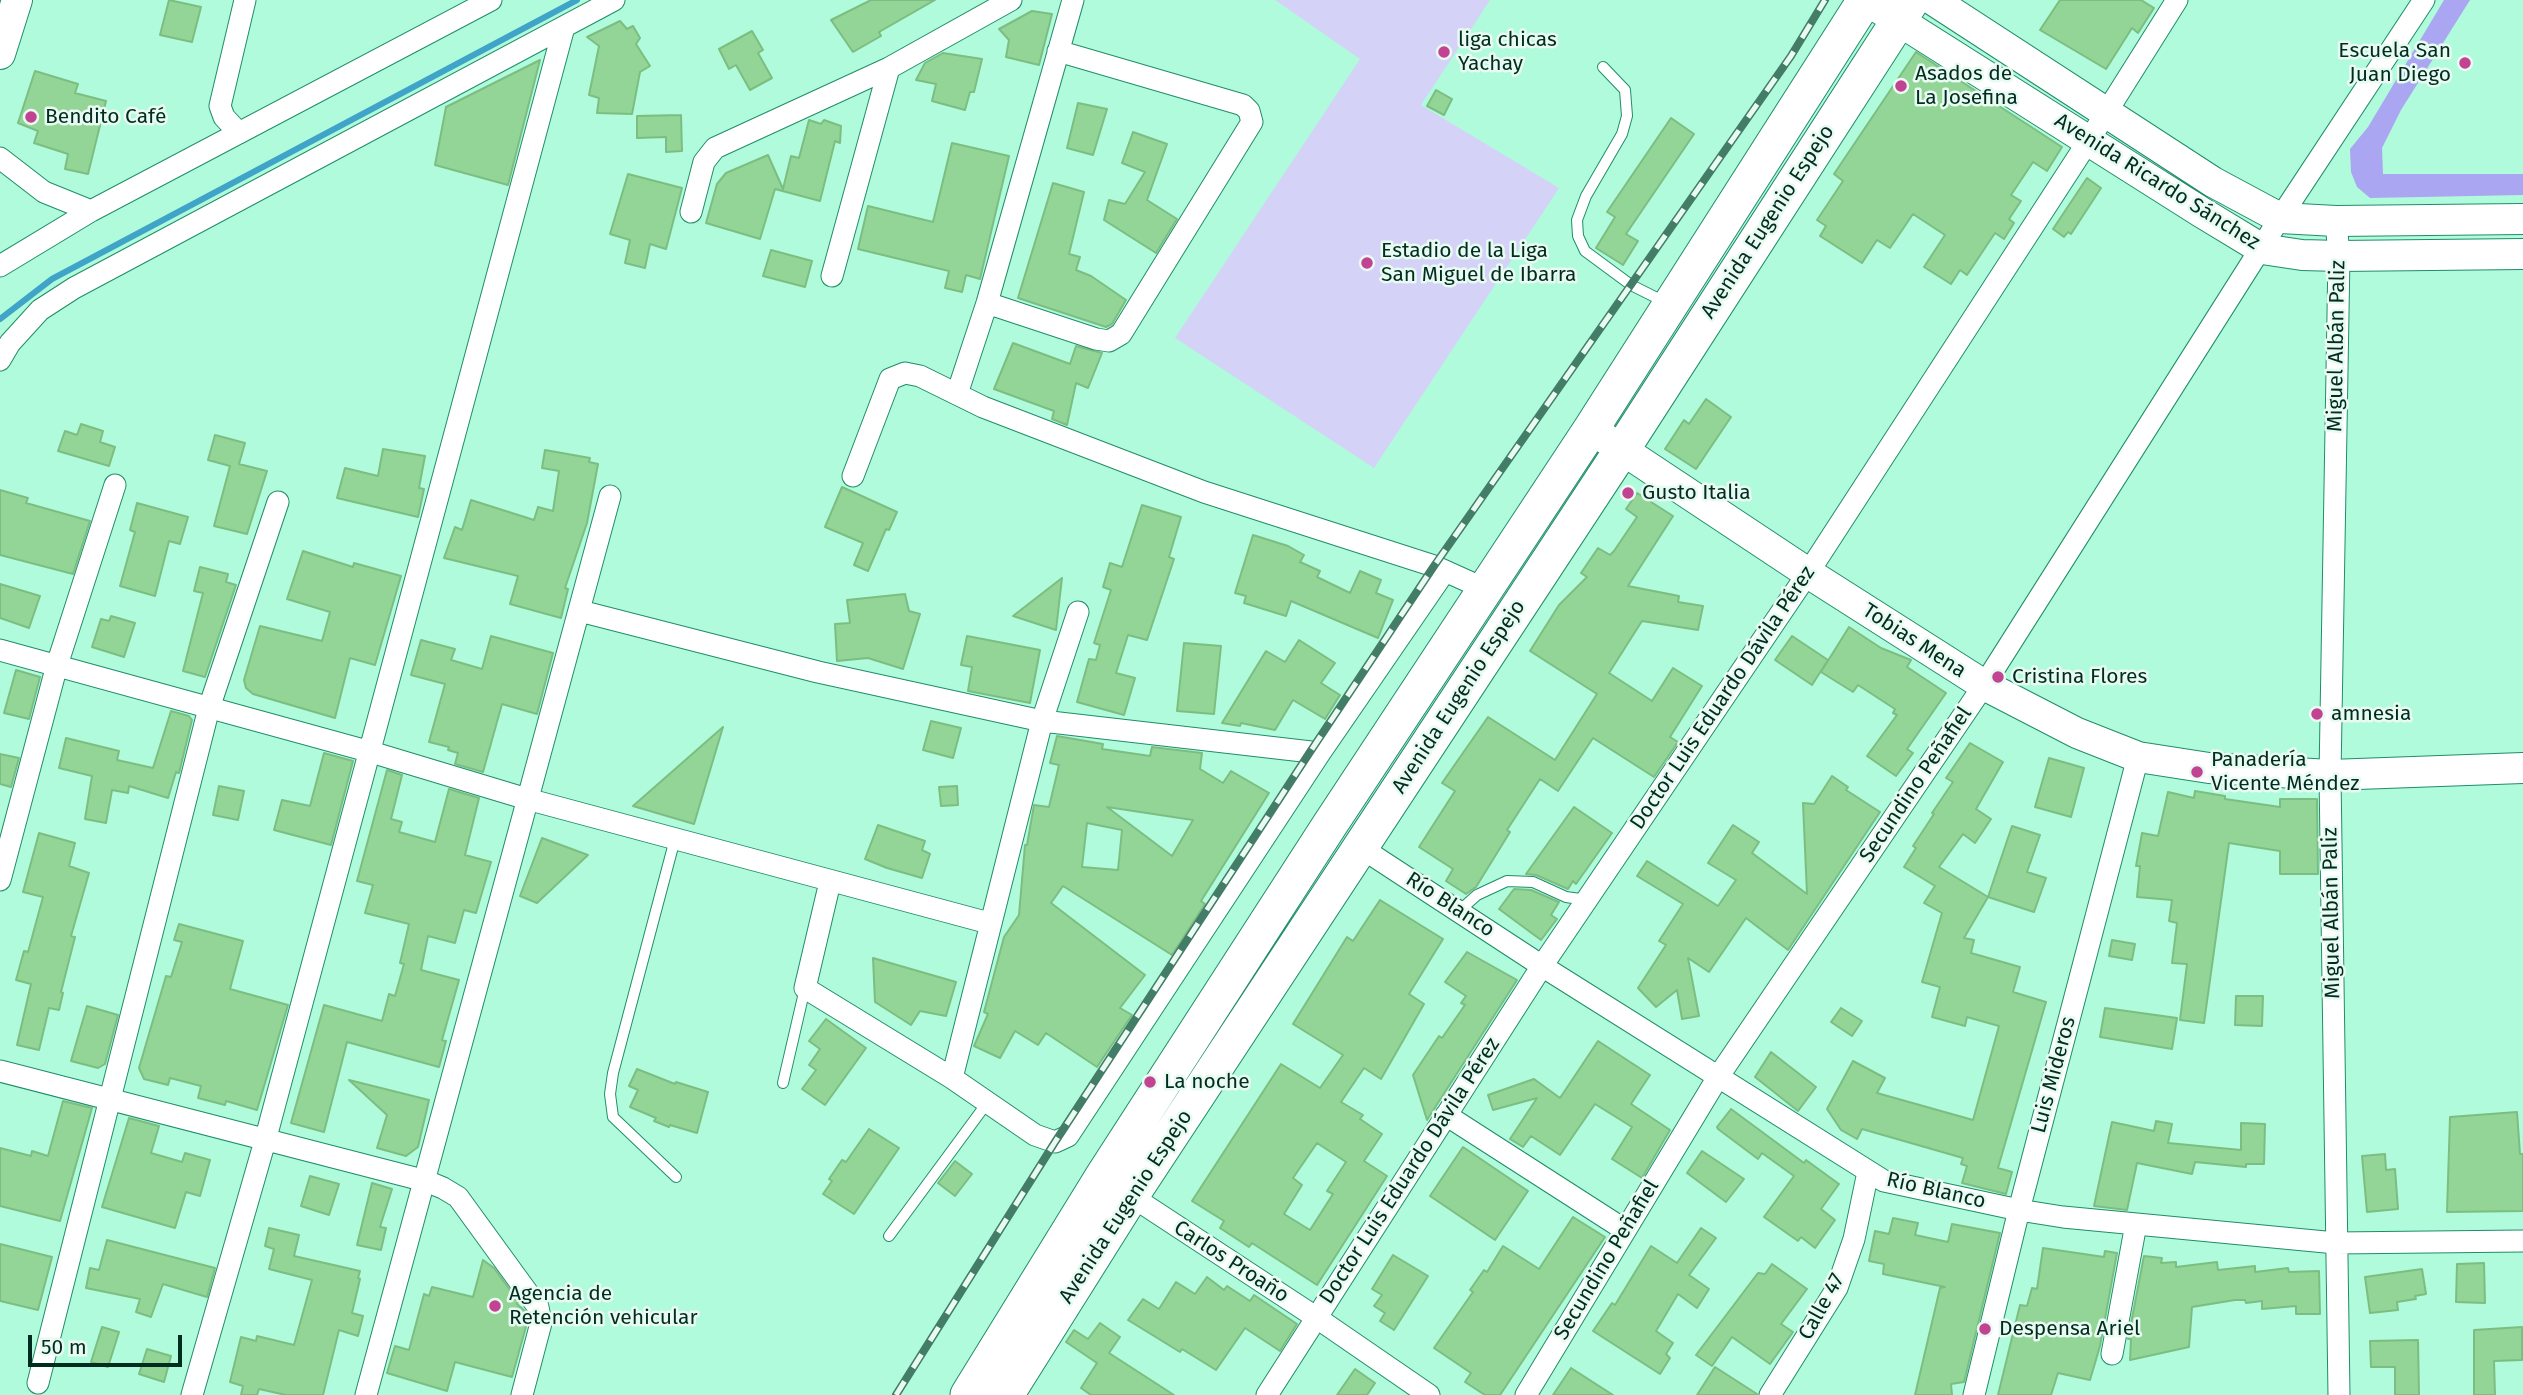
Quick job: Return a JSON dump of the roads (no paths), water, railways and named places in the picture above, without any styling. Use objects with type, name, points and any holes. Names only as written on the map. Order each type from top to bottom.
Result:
[{"type":"main road","points":[[0,54],[18,0]]},
{"type":"main road","name":"Avenida Ricardo Sánchez","points":[[1865,0],[1905,10],[2089,140],[2262,249],[2302,255],[2339,256],[2523,254]]},
{"type":"main road","name":"Avenida Eugenio Espejo","points":[[968,1395],[1103,1176],[1591,429],[1865,0]]},
{"type":"main road","name":"Avenida Ricardo Sánchez","points":[[1933,0],[2213,182],[2280,218],[2336,221],[2523,219]]},
{"type":"main road","name":"Avenida Eugenio Espejo","points":[[1006,1395],[1131,1196],[1623,447],[1905,10]]},
{"type":"main road","name":"Tobias Mena","points":[[1591,429],[1623,447],[1808,573],[1984,685],[2077,733],[2138,757],[2209,768],[2330,775],[2523,768]]},
{"type":"street","points":[[239,133],[224,117],[220,106],[245,0]]},
{"type":"street","points":[[0,360],[10,342],[40,310],[74,288],[614,0]]},
{"type":"street","points":[[691,212],[704,162],[715,148],[889,68],[1011,0]]},
{"type":"street","points":[[957,394],[987,303],[1073,0]]},
{"type":"street","name":"Doctor Luis Eduardo Dávila Pérez","points":[[1267,1395],[1542,966],[1808,573],[2177,0]]},
{"type":"street","name":"Secundino Peñafiel","points":[[1526,1395],[1718,1077],[1984,685],[2280,218],[2424,0]]},
{"type":"street","points":[[0,266],[90,211],[483,2]]},
{"type":"street","points":[[192,1395],[265,1141],[371,752],[564,27]]},
{"type":"street","points":[[987,303],[1096,339],[1109,341],[1121,334],[1252,122],[1249,111],[1243,105],[1058,51]]},
{"type":"street","points":[[832,276],[889,68]]},
{"type":"street","points":[[0,158],[44,192],[90,211]]},
{"type":"street","name":"Miguel Albán Paliz","points":[[2336,221],[2339,256],[2330,775],[2339,1395]]},
{"type":"street","points":[[853,475],[890,379],[905,373],[920,376],[983,407],[1203,492],[1445,571],[1485,589]]},
{"type":"street","points":[[0,880],[57,666],[115,485]]},
{"type":"street","points":[[366,1395],[610,496]]},
{"type":"street","points":[[38,1383],[209,708],[278,502]]},
{"type":"street","points":[[830,882],[805,988],[952,1078],[1035,1135],[1055,1142],[1068,1136],[1320,753],[1445,571]]},
{"type":"street","points":[[580,611],[818,672],[1042,721],[1320,753]]},
{"type":"street","points":[[952,1078],[1042,721],[1078,612]]},
{"type":"street","points":[[0,649],[371,752],[527,799],[989,923]]},
{"type":"street","name":"Luis Mideros","points":[[1975,1395],[2019,1210],[2138,757]]},
{"type":"street","name":"Río Blanco","points":[[1360,847],[1542,966],[1884,1181],[2019,1210],[2336,1243],[2523,1241]]},
{"type":"street","points":[[0,1072],[426,1181],[458,1197],[538,1307],[541,1323],[522,1395]]},
{"type":"street","points":[[1446,1115],[1625,1230]]},
{"type":"street","name":"Calle 47","points":[[1770,1395],[1837,1288],[1854,1239],[1868,1172]]},
{"type":"street","name":"Carlos Proaño","points":[[1103,1176],[1429,1395]]},
{"type":"street","points":[[2112,1353],[2136,1224]]},
{"type":"lane","points":[[1603,67],[1625,90],[1627,116],[1622,134],[1586,196],[1577,220],[1578,236],[1585,251],[1611,271],[1631,285],[1671,304]]},
{"type":"lane","points":[[675,839],[613,1073],[610,1094],[613,1117],[676,1177]]},
{"type":"lane","points":[[1459,911],[1477,895],[1507,881],[1533,882],[1566,897],[1587,900]]},
{"type":"lane","points":[[783,1083],[805,988]]},
{"type":"lane","points":[[889,1236],[987,1104]]},
{"type":"waterway","points":[[0,319],[52,279],[577,0]]},
{"type":"railway","points":[[896,1395],[1055,1142],[1310,752],[1434,566],[1791,56],[1825,0]]},
{"type":"place","name":"liga chicas Yachay","points":[[1444,52]]},
{"type":"place","name":"Escuela San Juan Diego","points":[[2465,63]]},
{"type":"place","name":"Asados de La Josefina","points":[[1901,86]]},
{"type":"place","name":"Bendito Café","points":[[31,117]]},
{"type":"place","name":"Estadio de la Liga San Miguel de Ibarra","points":[[1367,263]]},
{"type":"place","name":"Gusto Italia","points":[[1628,493]]},
{"type":"place","name":"Cristina Flores","points":[[1998,677]]},
{"type":"place","name":"amnesia","points":[[2317,714]]},
{"type":"place","name":"Panadería Vicente Méndez","points":[[2197,772]]},
{"type":"place","name":"La noche","points":[[1150,1082]]},
{"type":"place","name":"Agencia de Retención vehicular","points":[[495,1306]]},
{"type":"place","name":"Despensa Ariel","points":[[1985,1329]]}]
